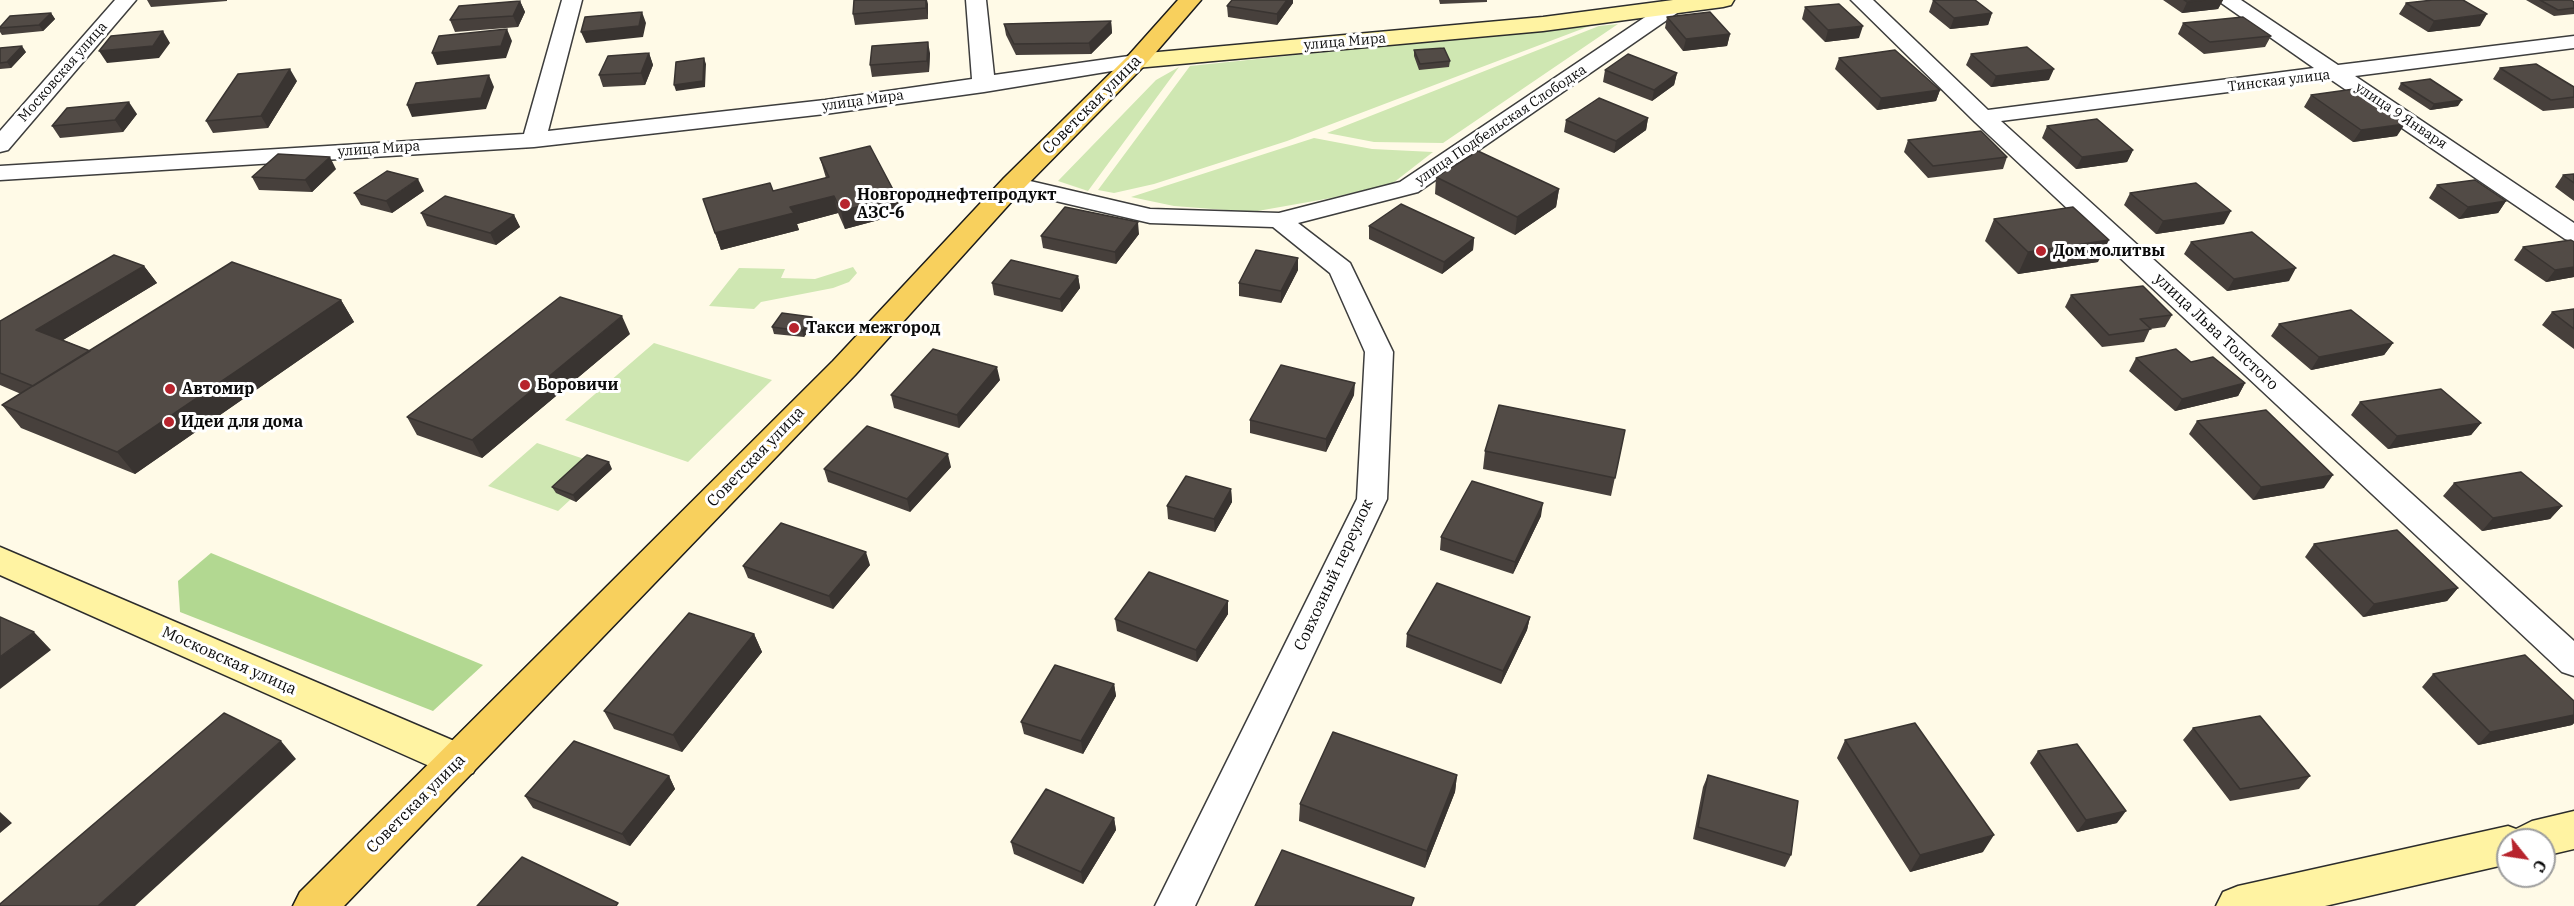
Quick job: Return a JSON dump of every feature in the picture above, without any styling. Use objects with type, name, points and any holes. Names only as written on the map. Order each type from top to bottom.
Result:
[{"type":"main road","name":"Советская улица","points":[[315,906],[852,359],[1013,184],[1136,61],[1190,0]]},
{"type":"main road","name":"улица Мира","points":[[1136,61],[1543,24],[1723,0]]},
{"type":"main road","name":"Московская улица","points":[[0,560],[459,761]]},
{"type":"main road","points":[[2556,835],[2574,831]]},
{"type":"main road","points":[[2238,906],[2496,848]]},
{"type":"street","name":"Московская улица","points":[[0,145],[126,0]]},
{"type":"street","points":[[534,140],[572,0]]},
{"type":"street","points":[[976,0],[984,85]]},
{"type":"street","name":"улица Льва Толстого","points":[[1861,0],[1983,117],[2574,662]]},
{"type":"street","name":"улица 9 Января","points":[[2227,0],[2574,234]]},
{"type":"street","name":"улица Подбельская Слободка","points":[[1013,184],[1150,216],[1279,220],[1409,188],[1673,7]]},
{"type":"street","name":"Тинская улица","points":[[1983,117],[2338,74],[2574,42]]},
{"type":"street","name":"улица Мира","points":[[0,173],[534,140],[825,107],[1136,61]]},
{"type":"street","name":"Совхозный переулок","points":[[1176,906],[1371,499],[1379,352],[1341,269],[1279,220]]},
{"type":"green space","points":[[1595,24],[1287,141],[1154,184],[1114,193],[1098,190],[1190,66]]},
{"type":"green space","points":[[1618,24],[1443,143],[1374,142],[1327,133],[1599,26]]},
{"type":"green space","points":[[1179,67],[1088,191],[1058,181],[1156,80]]},
{"type":"green space","points":[[1314,138],[1372,149],[1433,152],[1393,183],[1331,198],[1252,212],[1174,206],[1131,197]]},
{"type":"green space","points":[[853,267],[857,273],[849,282],[833,288],[761,302],[754,309],[709,306],[739,268],[785,269],[781,278],[815,279]]},
{"type":"green space","points":[[654,343],[772,380],[688,462],[565,420]]},
{"type":"green space","points":[[537,443],[590,461],[571,499],[558,511],[488,486]]},
{"type":"green space","points":[[211,553],[483,665],[433,711],[180,612],[178,581]]},
{"type":"building","points":[[854,0],[926,0],[926,8],[853,14]]},
{"type":"building","points":[[1232,0],[1287,0],[1277,14],[1227,6]]},
{"type":"building","points":[[1933,0],[1975,0],[1992,13],[1954,18]]},
{"type":"building","points":[[2463,0],[2487,14],[2434,21],[2406,3]]},
{"type":"building","points":[[2540,0],[2571,0],[2574,2],[2574,8],[2558,10]]},
{"type":"building","points":[[520,1],[513,16],[450,20],[459,6]]},
{"type":"building","points":[[1839,4],[1863,26],[1828,30],[1805,7]]},
{"type":"building","points":[[642,12],[639,26],[581,32],[585,17]]},
{"type":"building","points":[[1710,12],[1730,34],[1686,39],[1667,17]]},
{"type":"building","points":[[51,13],[39,25],[0,28],[10,16]]},
{"type":"building","points":[[2243,17],[2271,36],[2210,42],[2183,23]]},
{"type":"building","points":[[1111,21],[1089,43],[1014,44],[1004,24]]},
{"type":"building","points":[[507,29],[501,46],[432,53],[439,36]]},
{"type":"building","points":[[163,31],[153,46],[99,51],[111,36]]},
{"type":"building","points":[[928,42],[927,61],[870,65],[872,46]]},
{"type":"building","points":[[22,46],[7,62],[0,63],[0,48]]},
{"type":"building","points":[[2027,47],[2054,69],[1996,76],[1971,54]]},
{"type":"building","points":[[1444,48],[1450,61],[1420,64],[1414,50]]},
{"type":"building","points":[[1895,50],[1940,90],[1881,98],[1839,58]]},
{"type":"building","points":[[649,53],[641,73],[599,75],[608,56]]},
{"type":"building","points":[[1628,54],[1677,73],[1654,90],[1605,70]]},
{"type":"building","points":[[704,58],[703,81],[674,85],[676,62]]},
{"type":"building","points":[[2536,64],[2574,87],[2574,97],[2551,100],[2500,68]]},
{"type":"building","points":[[290,69],[261,116],[206,121],[238,74]]},
{"type":"building","points":[[489,75],[481,98],[407,105],[416,83]]},
{"type":"building","points":[[2430,79],[2462,100],[2434,104],[2401,83]]},
{"type":"building","points":[[2354,89],[2405,124],[2361,130],[2311,95]]},
{"type":"building","points":[[1599,98],[1648,118],[1616,141],[1566,120]]},
{"type":"building","points":[[129,102],[115,120],[52,126],[67,108]]},
{"type":"building","points":[[2097,119],[2133,150],[2082,157],[2047,126]]},
{"type":"building","points":[[1981,131],[2007,157],[1933,166],[1908,140]]},
{"type":"building","points":[[870,146],[897,197],[841,211],[834,196],[790,207],[794,213],[715,233],[703,199],[770,183],[773,191],[829,177],[820,158]]},
{"type":"building","points":[[1478,151],[1559,189],[1517,217],[1436,177]]},
{"type":"building","points":[[278,154],[330,157],[305,180],[252,177]]},
{"type":"building","points":[[387,171],[418,179],[386,201],[354,193]]},
{"type":"building","points":[[2574,174],[2574,183],[2563,175]]},
{"type":"building","points":[[2475,180],[2506,201],[2468,207],[2437,185]]},
{"type":"building","points":[[2196,183],[2231,211],[2163,221],[2130,193]]},
{"type":"building","points":[[445,196],[514,215],[490,233],[421,213]]},
{"type":"building","points":[[1401,204],[1474,238],[1444,262],[1369,226]]},
{"type":"building","points":[[1065,207],[1138,222],[1115,252],[1041,236]]},
{"type":"building","points":[[2073,207],[2109,240],[2028,252],[1994,219]]},
{"type":"building","points":[[2252,232],[2296,268],[2234,279],[2191,242]]},
{"type":"building","points":[[2571,240],[2574,242],[2574,267],[2555,270],[2523,247]]},
{"type":"building","points":[[1256,250],[1298,258],[1281,291],[1239,283]]},
{"type":"building","points":[[114,255],[144,266],[36,330],[90,351],[33,386],[0,373],[0,321]]},
{"type":"building","points":[[1011,260],[1078,276],[1060,299],[992,283]]},
{"type":"building","name":"Автомир","points":[[232,262],[341,300],[117,452],[2,405]]},
{"type":"building","points":[[2143,286],[2172,315],[2140,319],[2151,329],[2109,335],[2071,295]]},
{"type":"building","points":[[560,297],[622,316],[472,440],[407,417]]},
{"type":"building","points":[[2574,309],[2574,329],[2552,312]]},
{"type":"building","points":[[2351,310],[2393,343],[2319,357],[2279,324]]},
{"type":"building","points":[[782,313],[812,317],[802,331],[772,327]]},
{"type":"building","points":[[933,349],[997,367],[957,415],[891,395]]},
{"type":"building","points":[[2176,349],[2191,362],[2213,357],[2245,383],[2182,399],[2136,358]]},
{"type":"building","points":[[1281,365],[1355,383],[1326,439],[1250,420]]},
{"type":"building","points":[[2441,389],[2481,423],[2397,436],[2360,402]]},
{"type":"building","points":[[1499,405],[1625,430],[1615,478],[1485,451]]},
{"type":"building","points":[[2266,410],[2333,475],[2261,487],[2197,421]]},
{"type":"building","points":[[867,426],[948,454],[907,499],[824,469]]},
{"type":"building","points":[[587,455],[609,462],[573,495],[552,487]]},
{"type":"building","points":[[2521,472],[2562,506],[2493,518],[2454,483]]},
{"type":"building","points":[[1186,476],[1231,489],[1214,519],[1167,506]]},
{"type":"building","points":[[1472,481],[1543,503],[1515,562],[1441,537]]},
{"type":"building","points":[[781,523],[866,552],[829,596],[743,566]]},
{"type":"building","points":[[2397,530],[2458,588],[2374,604],[2314,544]]},
{"type":"building","points":[[1149,572],[1228,601],[1196,650],[1115,619]]},
{"type":"building","points":[[1437,583],[1530,617],[1503,671],[1407,634]]},
{"type":"building","points":[[689,613],[754,634],[673,735],[604,711]]},
{"type":"building","points":[[0,617],[34,632],[0,657]]},
{"type":"building","points":[[2525,655],[2574,701],[2574,715],[2490,732],[2433,674]]},
{"type":"building","points":[[1055,665],[1114,684],[1081,741],[1021,722]]},
{"type":"building","points":[[224,713],[281,741],[98,906],[0,906],[0,904]]},
{"type":"building","points":[[2260,716],[2310,776],[2240,789],[2193,728]]},
{"type":"building","points":[[1915,723],[1994,835],[1920,855],[1845,740]]},
{"type":"building","points":[[1333,732],[1457,775],[1427,851],[1300,804]]},
{"type":"building","points":[[574,741],[669,776],[622,834],[525,796]]},
{"type":"building","points":[[2077,744],[2126,811],[2086,820],[2038,751]]},
{"type":"building","points":[[1708,775],[1798,801],[1791,855],[1698,827]]},
{"type":"building","points":[[1046,789],[1114,818],[1081,872],[1011,842]]},
{"type":"building","points":[[1282,850],[1414,898],[1411,906],[1255,906]]},
{"type":"building","points":[[522,857],[618,903],[616,906],[477,906]]},
{"type":"place","name":"Новгороднефтепродукт АЗС-6","points":[[845,204]]},
{"type":"place","name":"Дом молитвы","points":[[2041,251]]},
{"type":"place","name":"Такси межгород","points":[[794,328]]},
{"type":"place","name":"Боровичи","points":[[525,385]]},
{"type":"place","name":"Автомир","points":[[170,389]]},
{"type":"place","name":"Идеи для дома","points":[[169,422]]}]
